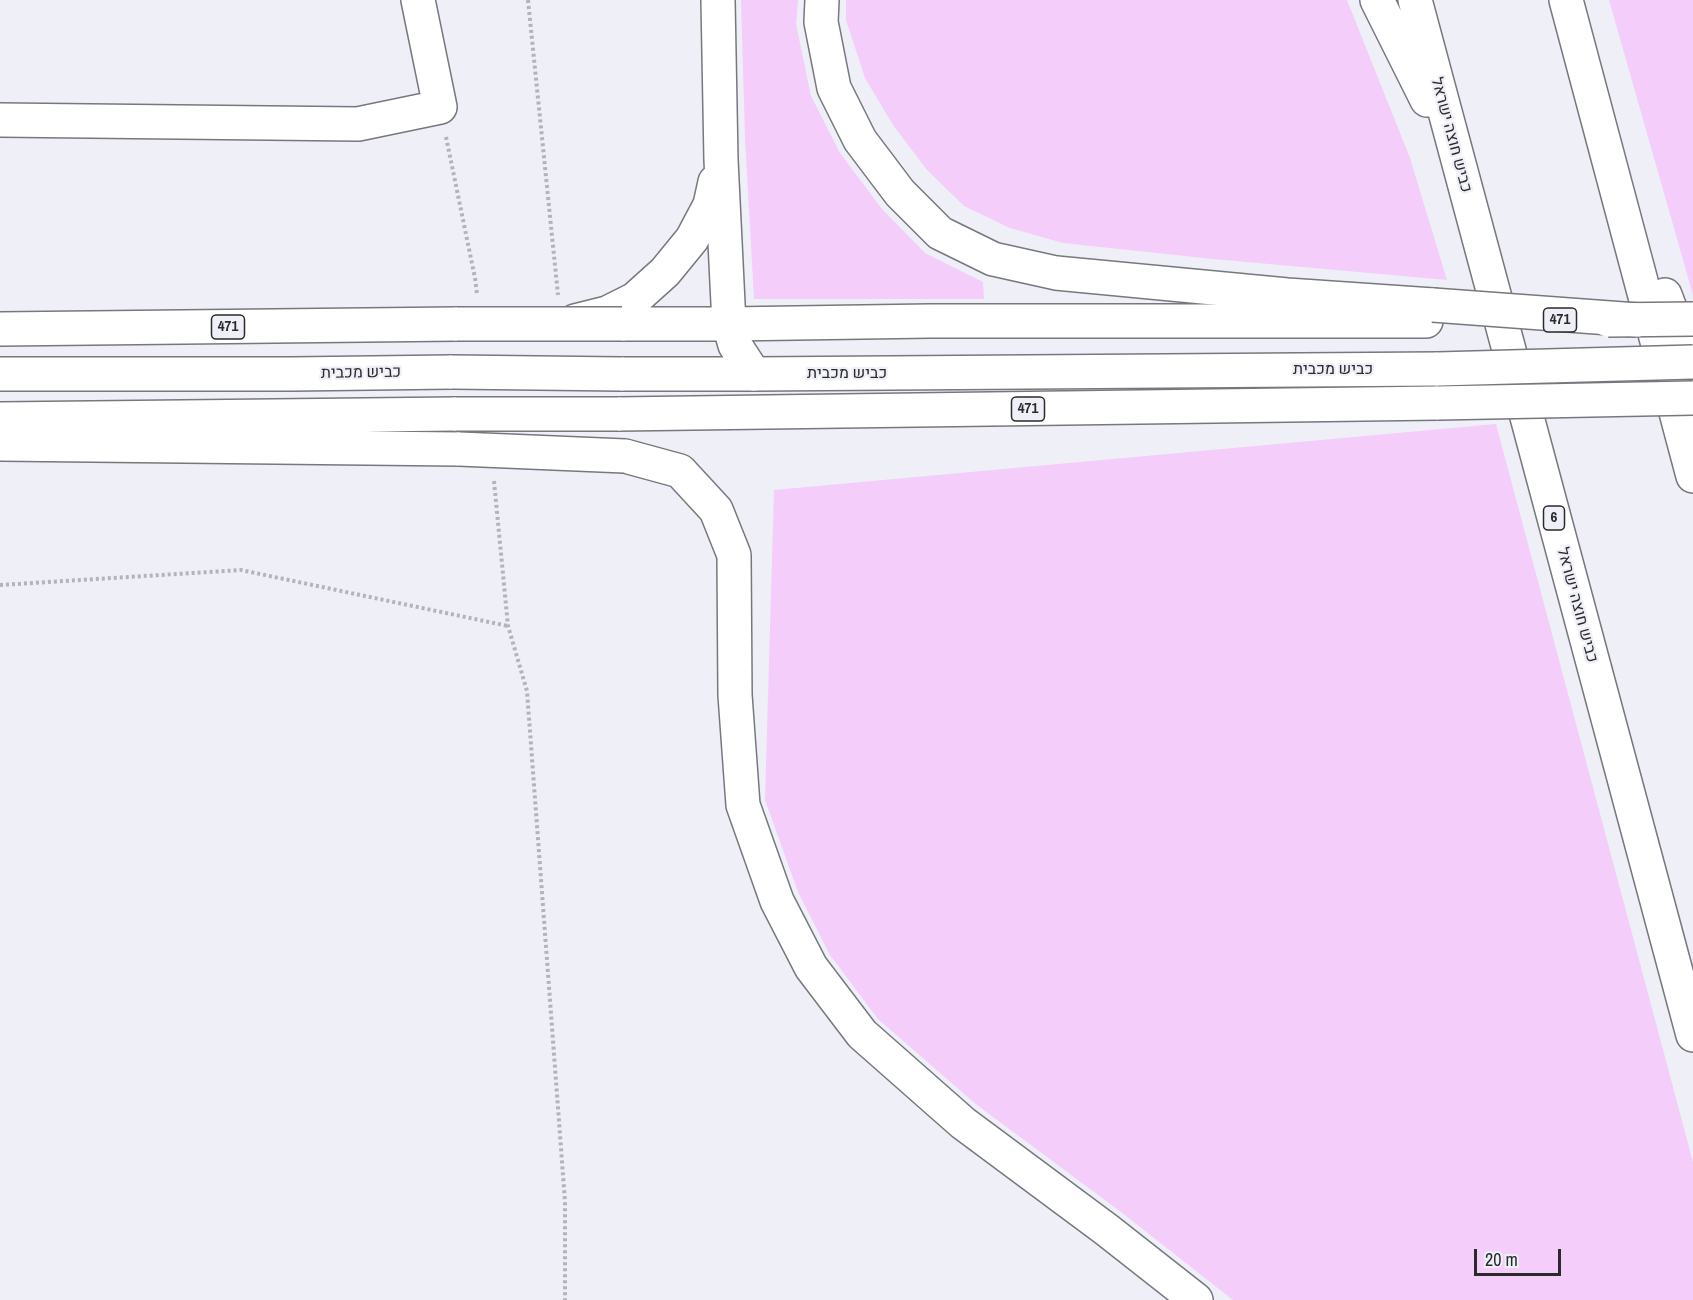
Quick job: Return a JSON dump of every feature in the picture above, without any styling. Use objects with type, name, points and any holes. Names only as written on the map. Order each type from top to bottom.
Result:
[{"type":"main road","points":[[0,120],[358,124],[440,107],[418,0]]},
{"type":"main road","points":[[718,0],[721,160],[729,324],[735,345],[754,374]]},
{"type":"main road","points":[[822,0],[821,22],[834,88],[861,140],[900,193],[940,233],[993,259],[1056,273],[1287,295],[1429,313],[1638,320],[1693,319]]},
{"type":"main road","points":[[1377,0],[1458,161]]},
{"type":"main road","name":"כביש חוצה ישראל","points":[[1415,0],[1693,1035]]},
{"type":"main road","points":[[1566,0],[1693,476]]},
{"type":"main road","points":[[1593,99],[1693,369]]},
{"type":"main road","points":[[561,313],[607,313],[636,299],[665,272],[692,240],[710,205],[721,160]]},
{"type":"main road","name":"471","points":[[0,329],[457,324],[561,313],[622,324],[1429,313]]},
{"type":"main road","name":"כביש מכבית","points":[[0,374],[452,372],[754,374],[1438,369],[1693,362]]},
{"type":"main road","name":"471","points":[[0,419],[618,414],[1693,398]]},
{"type":"main road","points":[[0,444],[459,449],[625,456],[680,471],[716,510],[734,555],[735,694],[743,805],[777,901],[811,967],[862,1034],[963,1123],[1107,1230],[1196,1300]]},
{"type":"path","points":[[528,0],[561,313]]},
{"type":"path","points":[[0,585],[241,570],[508,626],[527,691],[565,1202],[565,1300]]},
{"type":"shaded area","points":[[741,0],[798,0],[796,24],[811,96],[840,153],[882,209],[925,253],[983,282],[984,299],[754,299],[745,138]]},
{"type":"shaded area","points":[[846,0],[1347,0],[1410,158],[1447,280],[1063,243],[1010,228],[964,206],[927,170],[893,125],[865,78],[846,20]]},
{"type":"shaded area","points":[[1609,0],[1693,0],[1693,295]]},
{"type":"shaded area","points":[[1496,424],[1693,1162],[1693,1300],[1233,1300],[1121,1212],[977,1105],[878,1019],[830,955],[798,892],[765,800],[774,490]]}]
